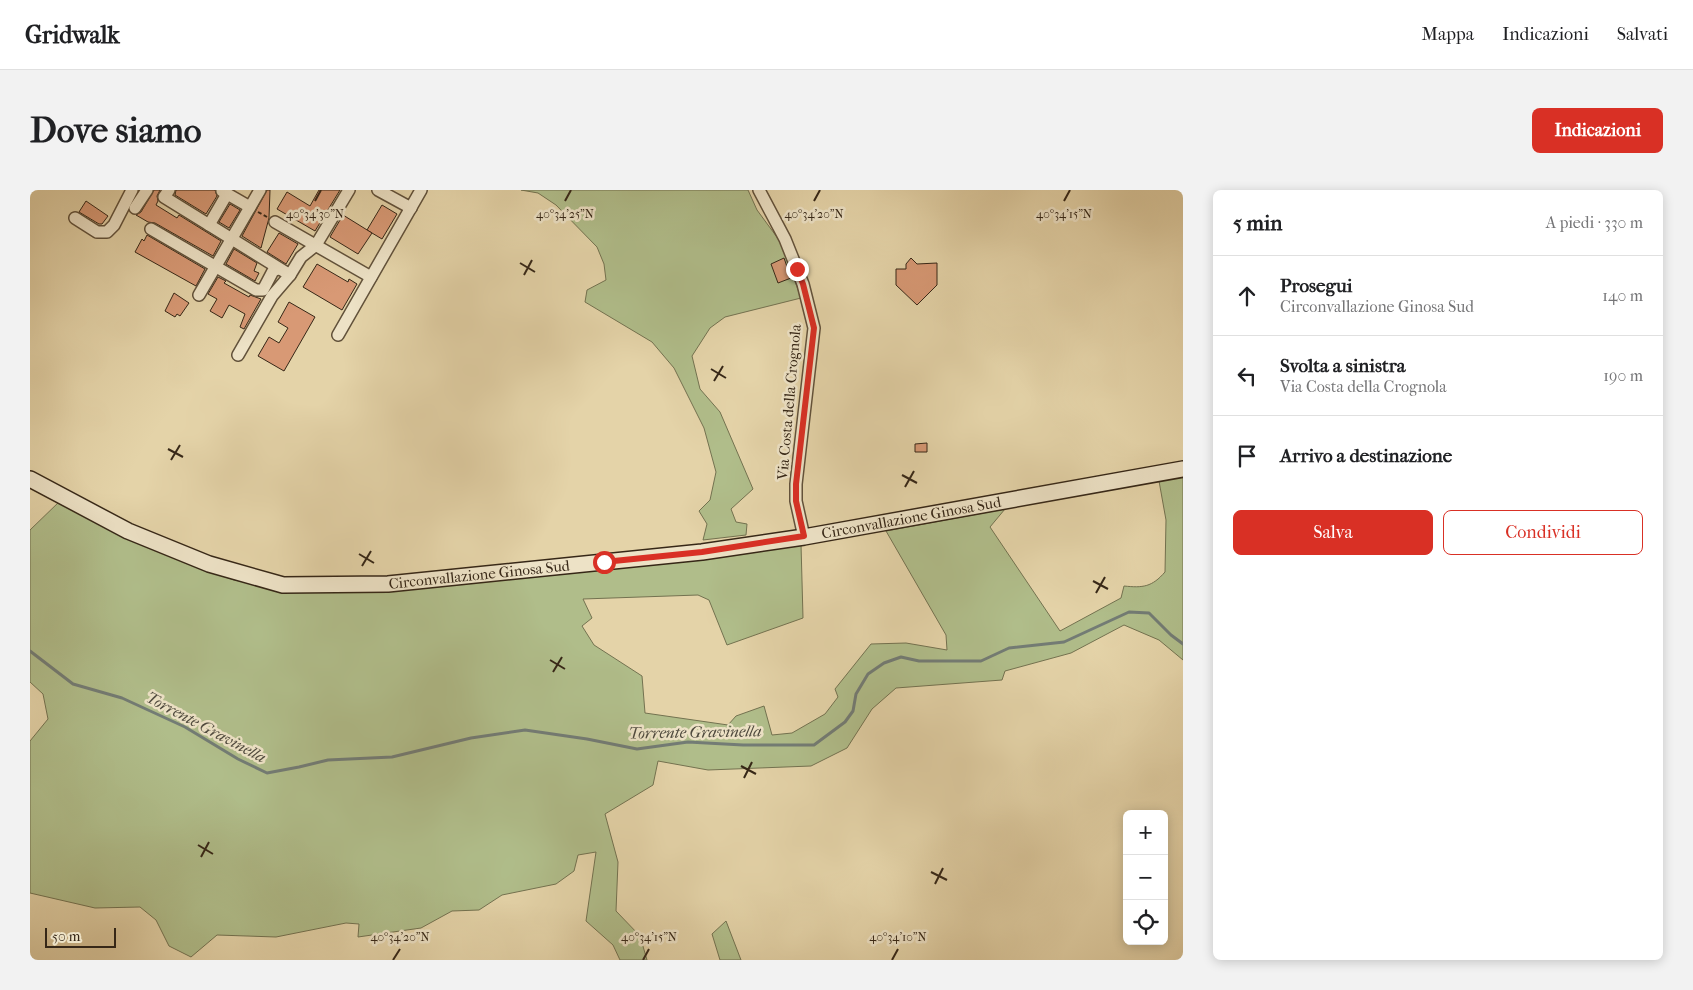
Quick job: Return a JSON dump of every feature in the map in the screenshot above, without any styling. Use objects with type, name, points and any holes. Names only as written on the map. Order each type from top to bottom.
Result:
[{"type":"main road","name":"Circonvallazione Ginosa Sud","points":[[30,479],[128,531],[209,564],[283,584],[388,584],[702,552],[804,536],[1183,469]]},
{"type":"street","points":[[75,218],[97,232],[107,232],[114,225],[132,190]]},
{"type":"street","points":[[135,208],[147,190]]},
{"type":"street","points":[[199,295],[260,190]]},
{"type":"street","points":[[238,355],[272,296],[290,275],[301,257],[316,245],[349,190]]},
{"type":"street","points":[[378,190],[411,208]]},
{"type":"street","points":[[338,335],[421,190]]},
{"type":"street","name":"Via Costa della Crognola","points":[[758,190],[785,239],[803,284],[814,328],[796,484],[796,501],[804,536]]},
{"type":"street","points":[[209,224],[224,192],[250,207]]},
{"type":"street","points":[[166,194],[209,224],[290,275]]},
{"type":"street","points":[[275,222],[371,277]]},
{"type":"street","points":[[151,229],[256,290],[263,290],[273,271],[278,269]]},
{"type":"path","points":[[250,207],[275,222]]},
{"type":"green space","points":[[521,190],[748,190],[757,210],[782,244],[801,298],[725,317],[710,328],[692,356],[700,389],[720,412],[753,489],[731,509],[736,522],[747,524],[746,535],[703,540],[707,524],[699,511],[710,500],[716,472],[704,428],[674,368],[652,342],[585,302],[587,290],[606,280],[604,264],[597,247],[556,205],[538,193]]},
{"type":"green space","points":[[1183,477],[1183,660],[1159,640],[1124,625],[1071,653],[1005,671],[1002,680],[896,688],[872,709],[847,748],[811,766],[708,770],[658,761],[653,785],[605,814],[618,862],[616,911],[640,936],[647,960],[620,960],[613,945],[586,921],[596,852],[578,855],[574,871],[556,884],[502,895],[479,910],[452,911],[421,928],[358,937],[359,924],[346,923],[276,937],[217,935],[191,957],[169,946],[156,920],[140,907],[95,908],[30,893],[30,741],[48,719],[43,694],[30,682],[30,530],[60,501],[183,562],[234,580],[294,590],[801,544],[803,618],[727,645],[709,600],[698,595],[583,599],[592,618],[582,626],[594,645],[642,676],[645,713],[728,725],[736,716],[764,706],[772,735],[792,733],[825,714],[838,697],[835,689],[871,644],[906,643],[947,650],[946,635],[886,531],[1005,509],[990,527],[1060,631],[1121,598],[1124,586],[1137,587],[1151,584],[1165,572],[1166,520],[1159,481]]},
{"type":"green space","points":[[726,921],[741,960],[720,960],[712,934]]},
{"type":"building","points":[[154,190],[160,190],[156,205],[177,218],[179,215],[221,241],[213,256],[155,223],[148,222],[136,215],[141,212]]},
{"type":"building","points":[[176,190],[215,190],[217,196],[206,214],[175,195]]},
{"type":"building","points":[[267,190],[270,190],[269,218],[261,248],[242,236]]},
{"type":"building","points":[[319,190],[340,190],[315,231],[277,209],[287,192],[310,206]]},
{"type":"building","points":[[86,201],[108,216],[102,224],[79,212]]},
{"type":"building","points":[[230,204],[240,210],[229,228],[219,222]]},
{"type":"building","points":[[382,205],[397,214],[382,239],[367,230]]},
{"type":"building","points":[[343,215],[372,233],[358,254],[330,237]]},
{"type":"building","points":[[279,233],[298,244],[286,264],[267,252]]},
{"type":"building","points":[[147,235],[205,269],[196,286],[135,252],[142,239],[144,241]]},
{"type":"building","points":[[234,249],[257,263],[254,271],[259,273],[255,281],[226,264]]},
{"type":"building","points":[[784,258],[791,278],[778,283],[771,264]]},
{"type":"building","points":[[911,258],[917,264],[937,263],[937,285],[917,305],[896,285],[896,269],[906,269],[906,264]]},
{"type":"building","points":[[317,264],[348,282],[349,279],[357,284],[342,310],[303,287]]},
{"type":"building","points":[[218,277],[226,281],[224,283],[249,297],[250,295],[261,299],[244,329],[240,327],[245,314],[229,305],[222,318],[210,311],[217,299],[208,294]]},
{"type":"building","points":[[174,293],[189,303],[180,316],[177,314],[175,317],[165,311]]},
{"type":"building","points":[[289,302],[315,317],[284,371],[258,356],[269,337],[279,343],[288,328],[278,322]]},
{"type":"building","points":[[927,443],[927,452],[915,452],[915,444]]},
{"type":"waterway","name":"Torrente Gravinella","points":[[30,651],[73,684],[122,698],[185,727],[238,759],[267,773],[328,760],[392,757],[471,738],[525,730],[637,749],[688,742],[743,745],[814,745],[845,722],[853,711],[856,694],[868,674],[884,663],[901,657],[919,661],[981,661],[1009,648],[1064,642],[1129,612],[1149,613],[1183,644]]},
{"type":"route","points":[[604,562],[702,552],[804,536],[796,501],[796,484],[814,328],[803,284],[797,269]]}]
